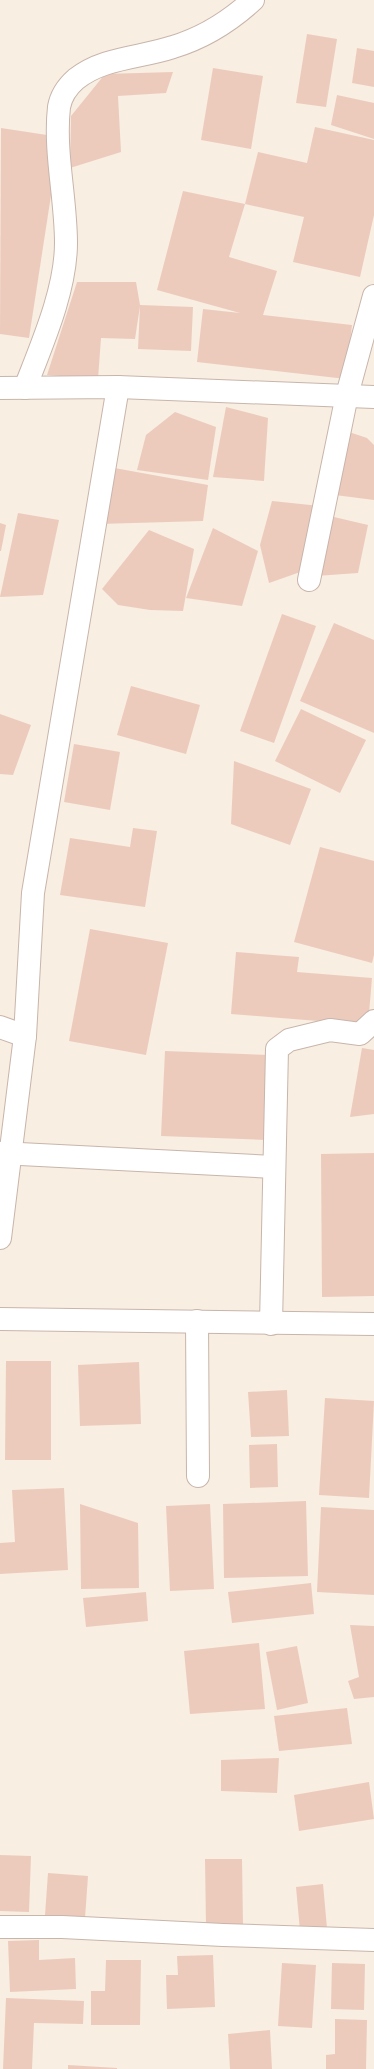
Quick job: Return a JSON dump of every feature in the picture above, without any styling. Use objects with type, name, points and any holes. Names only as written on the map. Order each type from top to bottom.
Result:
[{"type":"street","points":[[26,388],[47,331],[61,281],[66,244],[59,158],[59,106],[65,90],[76,79],[97,65],[173,47],[210,32],[253,0]]},
{"type":"street","points":[[309,580],[347,395],[374,296]]},
{"type":"street","points":[[0,1238],[5,1153],[25,1036],[33,893],[118,387]]},
{"type":"street","points":[[0,388],[118,387],[374,397]]},
{"type":"street","points":[[271,1324],[277,1048],[289,1040],[330,1030],[360,1034],[374,1021]]},
{"type":"street","points":[[0,1027],[25,1036]]},
{"type":"street","points":[[5,1153],[274,1167]]},
{"type":"street","points":[[0,1320],[374,1324]]},
{"type":"street","points":[[197,1321],[198,1476]]},
{"type":"street","points":[[0,1927],[62,1927],[223,1935],[374,1940]]},
{"type":"building","points":[[307,34],[337,39],[326,107],[296,103]]},
{"type":"building","points":[[357,48],[374,51],[374,87],[352,83]]},
{"type":"building","points":[[213,68],[263,76],[251,149],[201,140]]},
{"type":"building","points":[[173,72],[166,93],[118,96],[121,152],[70,168],[71,116],[105,74]]},
{"type":"building","points":[[337,95],[374,103],[374,139],[331,125]]},
{"type":"building","points":[[315,127],[374,140],[374,215],[360,277],[293,262],[304,217],[245,204],[258,152],[307,163]]},
{"type":"building","points":[[1,128],[60,137],[29,338],[0,334]]},
{"type":"building","points":[[183,191],[245,204],[229,257],[277,271],[263,315],[352,325],[346,379],[197,362],[203,309],[240,313],[157,290]]},
{"type":"building","points":[[77,282],[136,282],[140,305],[193,307],[191,351],[138,349],[140,306],[135,339],[101,338],[98,379],[47,375]]},
{"type":"building","points":[[226,407],[268,418],[264,481],[213,477]]},
{"type":"building","points":[[175,412],[216,427],[208,480],[137,470],[146,435]]},
{"type":"building","points":[[346,431],[367,438],[374,445],[374,500],[335,495]]},
{"type":"building","points":[[109,467],[208,485],[203,521],[99,524]]},
{"type":"building","points":[[272,501],[320,506],[306,570],[269,583],[260,545]]},
{"type":"building","points":[[18,513],[59,520],[43,595],[0,597]]},
{"type":"building","points":[[334,517],[368,525],[358,573],[316,576]]},
{"type":"building","points":[[0,523],[6,525],[1,551],[0,551]]},
{"type":"building","points":[[213,528],[258,551],[242,606],[186,598]]},
{"type":"building","points":[[149,530],[194,549],[183,611],[150,610],[118,605],[102,589]]},
{"type":"building","points":[[282,614],[316,626],[274,743],[240,731]]},
{"type":"building","points":[[334,623],[374,640],[374,733],[300,701]]},
{"type":"building","points":[[131,686],[200,705],[186,754],[117,735]]},
{"type":"building","points":[[301,709],[366,740],[340,793],[275,761]]},
{"type":"building","points":[[0,714],[31,725],[13,775],[0,774]]},
{"type":"building","points":[[74,744],[120,752],[110,810],[64,802]]},
{"type":"building","points":[[234,761],[311,789],[290,845],[231,824]]},
{"type":"building","points":[[133,828],[157,831],[145,907],[60,895],[70,838],[130,847]]},
{"type":"building","points":[[320,847],[374,861],[374,955],[372,963],[294,942]]},
{"type":"building","points":[[90,929],[168,943],[146,1055],[69,1041]]},
{"type":"building","points":[[236,952],[299,957],[297,972],[372,978],[368,1025],[231,1014]]},
{"type":"building","points":[[362,1048],[374,1050],[374,1114],[350,1117]]},
{"type":"building","points":[[165,1051],[270,1055],[266,1140],[161,1136]]},
{"type":"building","points":[[374,1153],[374,1296],[322,1297],[321,1154]]},
{"type":"building","points":[[6,1361],[51,1361],[51,1460],[5,1460]]},
{"type":"building","points":[[139,1362],[141,1424],[80,1426],[78,1365]]},
{"type":"building","points":[[287,1390],[289,1436],[251,1437],[248,1392]]},
{"type":"building","points":[[325,1398],[374,1401],[369,1498],[319,1495]]},
{"type":"building","points":[[277,1444],[278,1487],[250,1488],[249,1445]]},
{"type":"building","points":[[64,1488],[68,1570],[0,1574],[0,1543],[15,1542],[12,1490]]},
{"type":"building","points":[[306,1501],[308,1576],[224,1578],[223,1504]]},
{"type":"building","points":[[80,1504],[138,1523],[139,1588],[81,1589]]},
{"type":"building","points":[[210,1504],[214,1589],[170,1591],[166,1506]]},
{"type":"building","points":[[321,1507],[374,1510],[374,1595],[317,1592]]},
{"type":"building","points":[[311,1583],[314,1614],[232,1623],[228,1592]]},
{"type":"building","points":[[146,1592],[148,1621],[86,1627],[83,1598]]},
{"type":"building","points":[[350,1625],[374,1626],[374,1697],[354,1699],[348,1681],[359,1677]]},
{"type":"building","points":[[259,1643],[265,1709],[190,1714],[184,1651]]},
{"type":"building","points":[[297,1646],[308,1703],[277,1710],[266,1652]]},
{"type":"building","points":[[347,1708],[352,1744],[279,1751],[274,1716]]},
{"type":"building","points":[[279,1758],[277,1793],[221,1791],[221,1760]]},
{"type":"building","points":[[369,1782],[374,1819],[299,1831],[294,1795]]},
{"type":"building","points":[[0,1855],[31,1856],[29,1912],[0,1911]]},
{"type":"building","points":[[205,1859],[242,1859],[243,1925],[206,1926]]},
{"type":"building","points":[[48,1873],[88,1876],[85,1918],[45,1915]]},
{"type":"building","points":[[323,1884],[327,1928],[300,1931],[296,1887]]},
{"type":"building","points":[[39,1940],[39,1960],[75,1958],[76,1989],[10,1992],[8,1941]]},
{"type":"building","points":[[213,1955],[215,2007],[167,2009],[166,1975],[178,1975],[177,1956]]},
{"type":"building","points":[[106,1960],[141,1960],[140,2025],[91,2025],[91,1991],[105,1991]]},
{"type":"building","points":[[282,1963],[316,1965],[312,2028],[278,2026]]},
{"type":"building","points":[[332,1963],[365,1964],[364,2010],[331,2009]]},
{"type":"building","points":[[6,1998],[84,2001],[83,2024],[34,2023],[32,2069],[3,2069]]},
{"type":"building","points":[[335,2019],[367,2020],[366,2069],[326,2069],[326,2055],[335,2054]]},
{"type":"building","points":[[270,2030],[272,2069],[230,2069],[228,2034]]},
{"type":"building","points":[[68,2065],[117,2068],[117,2069],[68,2069]]}]
